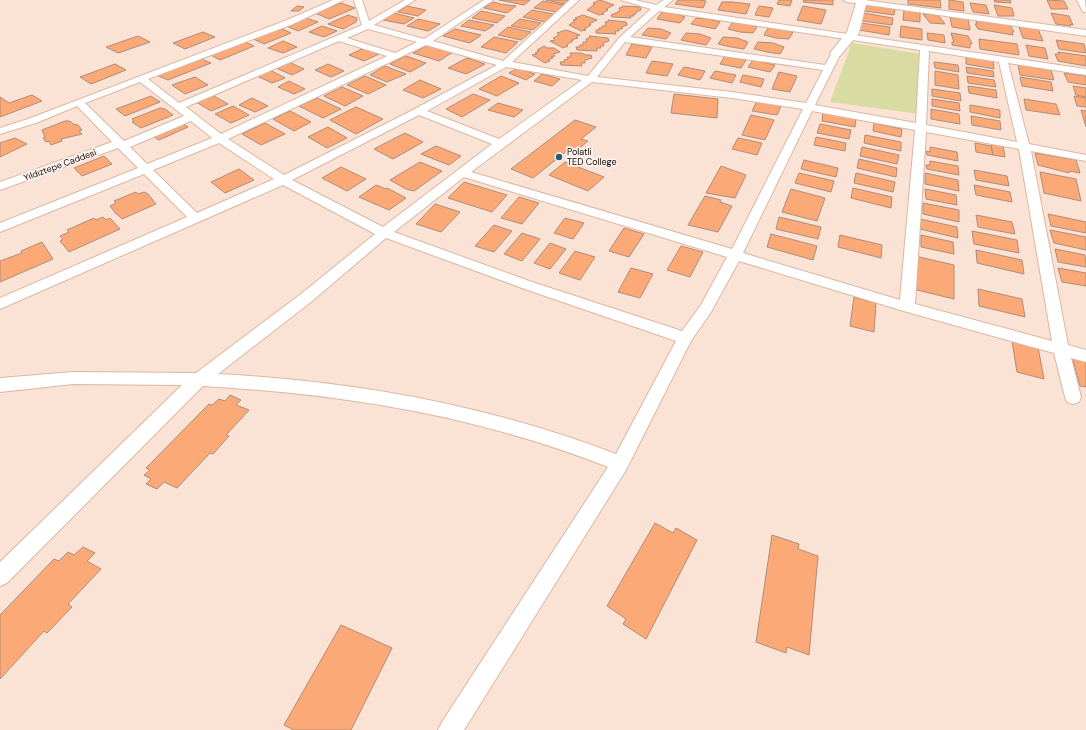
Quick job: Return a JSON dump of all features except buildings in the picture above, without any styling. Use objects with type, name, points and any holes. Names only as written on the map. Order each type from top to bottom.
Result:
[{"type":"street","points":[[0,131],[290,22],[340,0]]},
{"type":"street","points":[[358,0],[367,26]]},
{"type":"street","points":[[178,107],[367,26],[411,0]]},
{"type":"street","points":[[0,228],[147,170],[220,139],[427,41],[489,0]]},
{"type":"street","points":[[0,304],[283,180],[419,111],[505,64],[575,0]]},
{"type":"street","points":[[625,0],[657,8],[839,30],[851,36],[1086,72]]},
{"type":"street","points":[[0,576],[198,380],[306,298],[384,233],[500,143],[590,79],[623,39],[657,8],[669,0]]},
{"type":"street","points":[[844,14],[848,0],[862,1],[1086,33]]},
{"type":"street","points":[[1082,0],[1086,10]]},
{"type":"street","points":[[450,730],[620,464],[685,338],[706,308],[736,254],[836,53],[851,36],[862,1]]},
{"type":"street","points":[[367,26],[427,41],[505,64],[590,79],[732,95],[810,107],[1086,158]]},
{"type":"street","points":[[836,53],[839,30]]},
{"type":"street","points":[[338,38],[395,56]]},
{"type":"street","points":[[623,39],[828,68]]},
{"type":"street","points":[[907,307],[921,127],[925,47]]},
{"type":"street","points":[[1003,60],[1024,146],[1062,349],[1073,397]]},
{"type":"street","points":[[141,78],[220,139],[283,180],[384,233],[527,285],[685,338]]},
{"type":"street","points":[[78,102],[196,219]]},
{"type":"street","points":[[419,111],[500,143]]},
{"type":"street","name":"Yıldıztepe Caddesi","points":[[0,186],[121,145],[192,118]]},
{"type":"street","points":[[463,173],[736,254],[907,307],[1086,356]]},
{"type":"street","points":[[0,385],[72,378],[198,380],[278,384],[386,399],[446,410],[551,438],[620,464]]},
{"type":"green space","points":[[852,43],[921,54],[920,114],[830,102]]},
{"type":"place","name":"Polatli TED College","points":[[559,157]]}]
